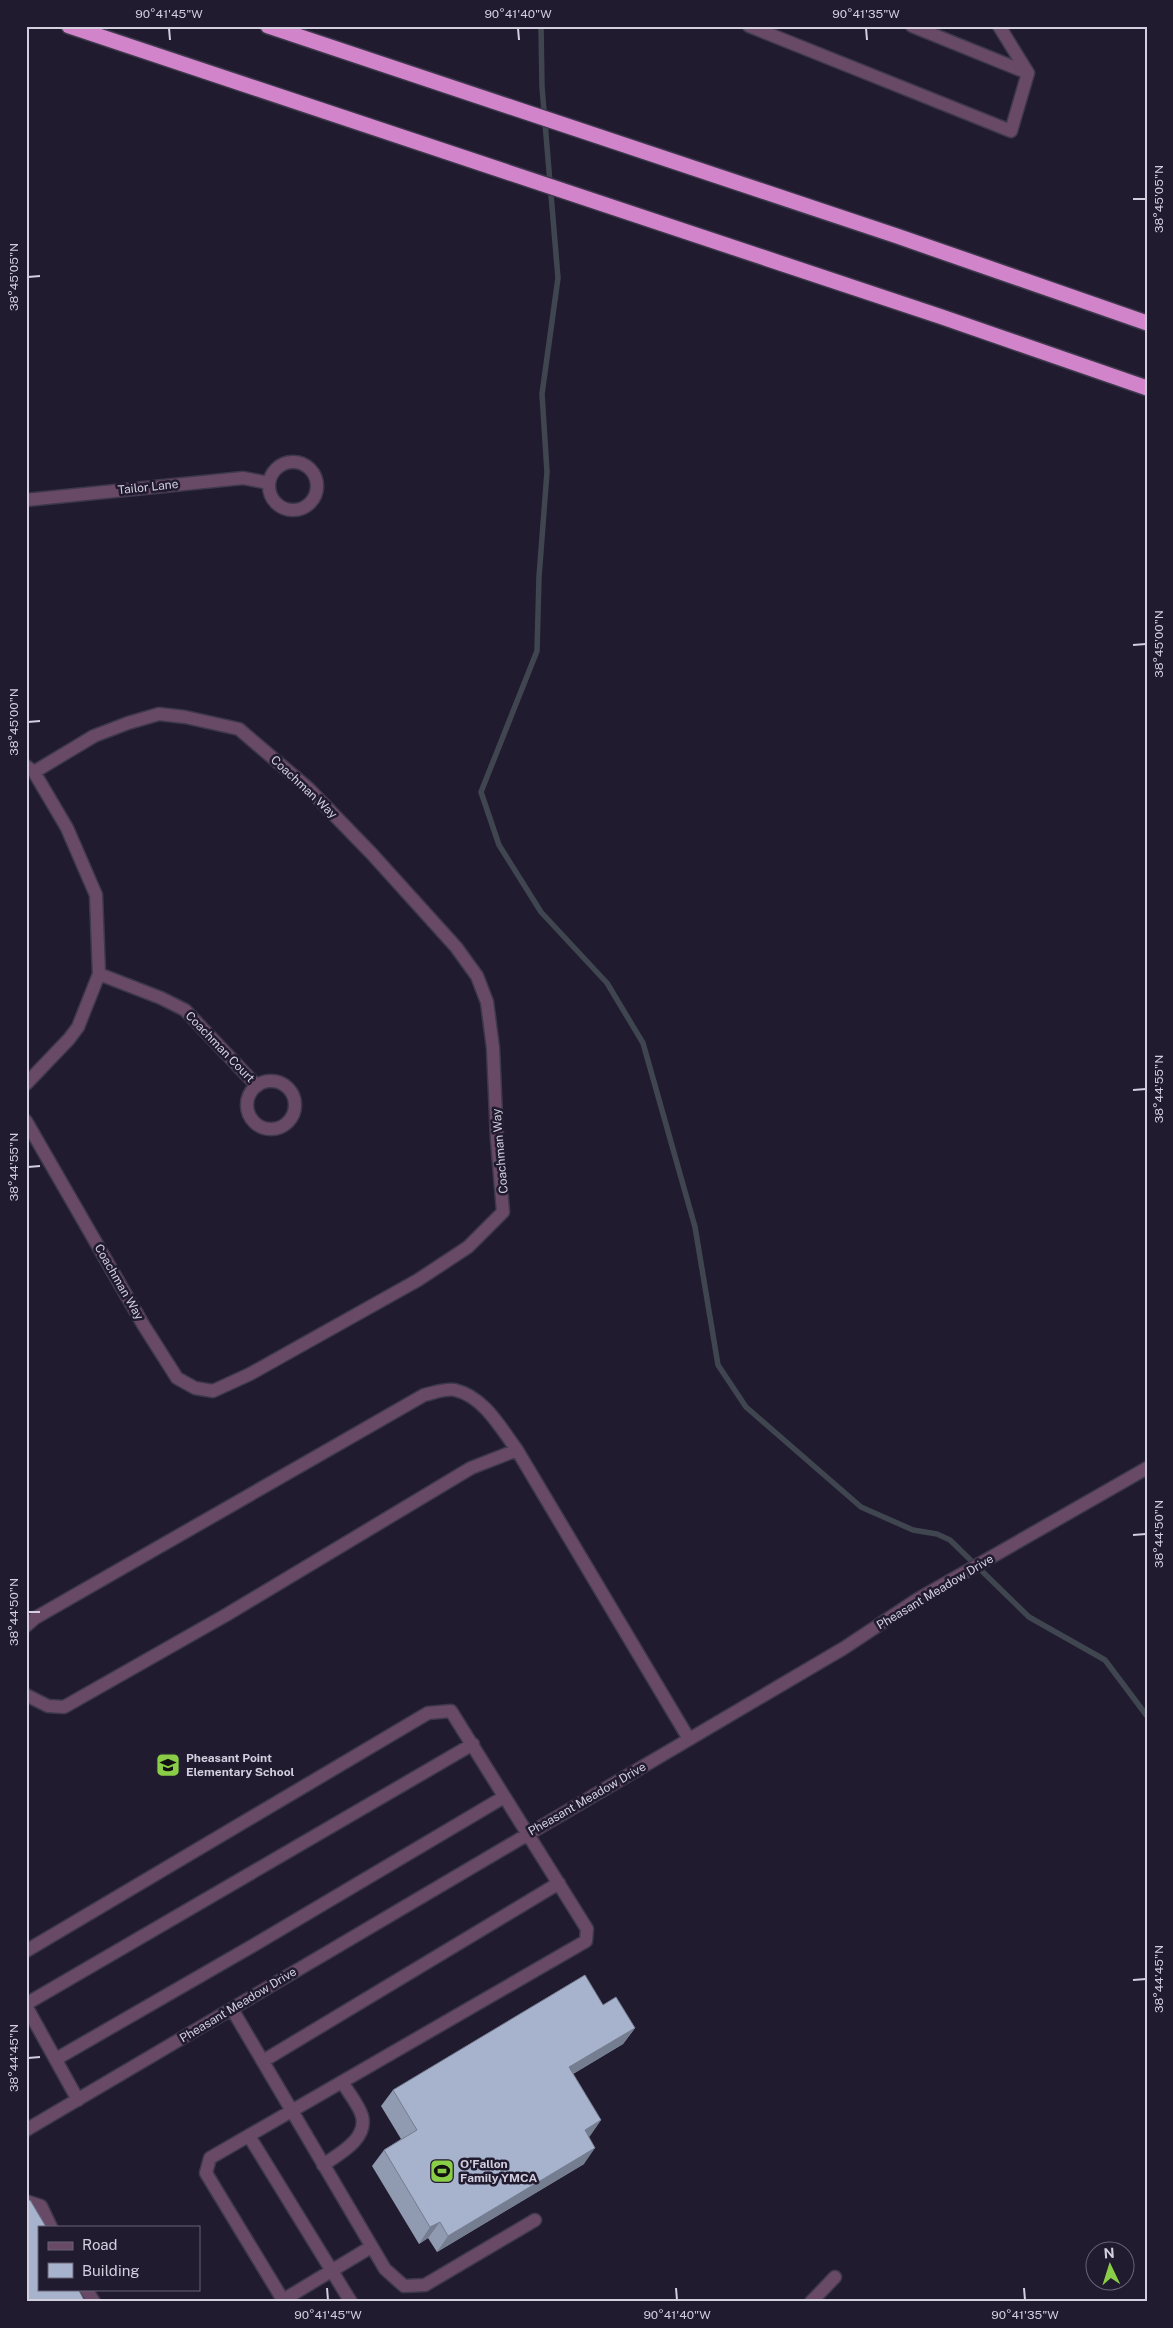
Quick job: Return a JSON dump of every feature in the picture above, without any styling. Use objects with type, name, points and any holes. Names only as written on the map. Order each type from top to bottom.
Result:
[{"type":"highway","points":[[69,26],[1147,388]]},
{"type":"highway","points":[[268,26],[1147,322]]},
{"type":"street","points":[[749,26],[1011,131],[1028,73],[999,26]]},
{"type":"street","points":[[912,26],[1028,73]]},
{"type":"street","name":"Tailor Lane","points":[[26,500],[242,478],[269,483]]},
{"type":"street","name":"Coachman Way","points":[[26,1120],[144,1326],[177,1378],[195,1388],[213,1391],[250,1374],[418,1280],[468,1247],[503,1212],[497,1139],[493,1048],[487,1002],[477,976],[449,939],[372,854],[308,788],[240,729],[185,717],[159,714],[94,736],[30,769]]},
{"type":"street","points":[[26,1084],[69,1039],[78,1026],[100,974],[96,895],[67,828],[30,769]]},
{"type":"street","name":"Coachman Court","points":[[100,974],[161,998],[185,1010],[257,1086]]},
{"type":"street","points":[[26,1626],[35,1618],[345,1438],[424,1395],[453,1390],[471,1396],[488,1410],[517,1450],[689,1739]]},
{"type":"street","points":[[26,1695],[48,1706],[64,1707],[226,1615],[471,1468],[517,1450]]},
{"type":"street","name":"Pheasant Meadow Drive","points":[[26,2130],[844,1648],[918,1599],[1147,1468]]},
{"type":"street","points":[[26,1951],[428,1713],[451,1711],[587,1929],[586,1941],[210,2158],[206,2172],[284,2301],[371,2246]]},
{"type":"street","points":[[78,2100],[26,2005],[473,1744]]},
{"type":"street","points":[[56,2059],[504,1797]]},
{"type":"street","points":[[263,2062],[559,1883]]},
{"type":"street","points":[[232,2009],[385,2269],[404,2286],[425,2285],[535,2220]]},
{"type":"street","points":[[323,2165],[350,2147],[362,2129],[362,2116],[342,2082]]},
{"type":"street","points":[[249,2136],[351,2302]]},
{"type":"street","points":[[26,2200],[41,2206],[51,2226]]},
{"type":"street","points":[[812,2302],[835,2277]]},
{"type":"street","points":[[87,2290],[94,2302]]},
{"type":"building","points":[[585,1975],[603,2005],[616,1997],[635,2028],[569,2067],[601,2120],[585,2130],[595,2148],[448,2236],[440,2222],[430,2227],[384,2150],[417,2130],[393,2090]]},
{"type":"building","points":[[30,2200],[45,2226],[38,2226],[38,2290],[79,2290],[85,2302],[26,2302],[26,2202]]},
{"type":"waterway","points":[[541,26],[542,87],[558,278],[542,394],[547,472],[539,577],[537,651],[481,792],[499,845],[541,912],[607,983],[643,1043],[695,1227],[718,1365],[746,1407],[861,1507],[913,1530],[937,1534],[950,1540],[1029,1617],[1105,1660],[1147,1716]]},
{"type":"place","name":"Pheasant Point Elementary School","points":[[168,1765]]},
{"type":"place","name":"O'Fallon Family YMCA","points":[[442,2171]]}]
